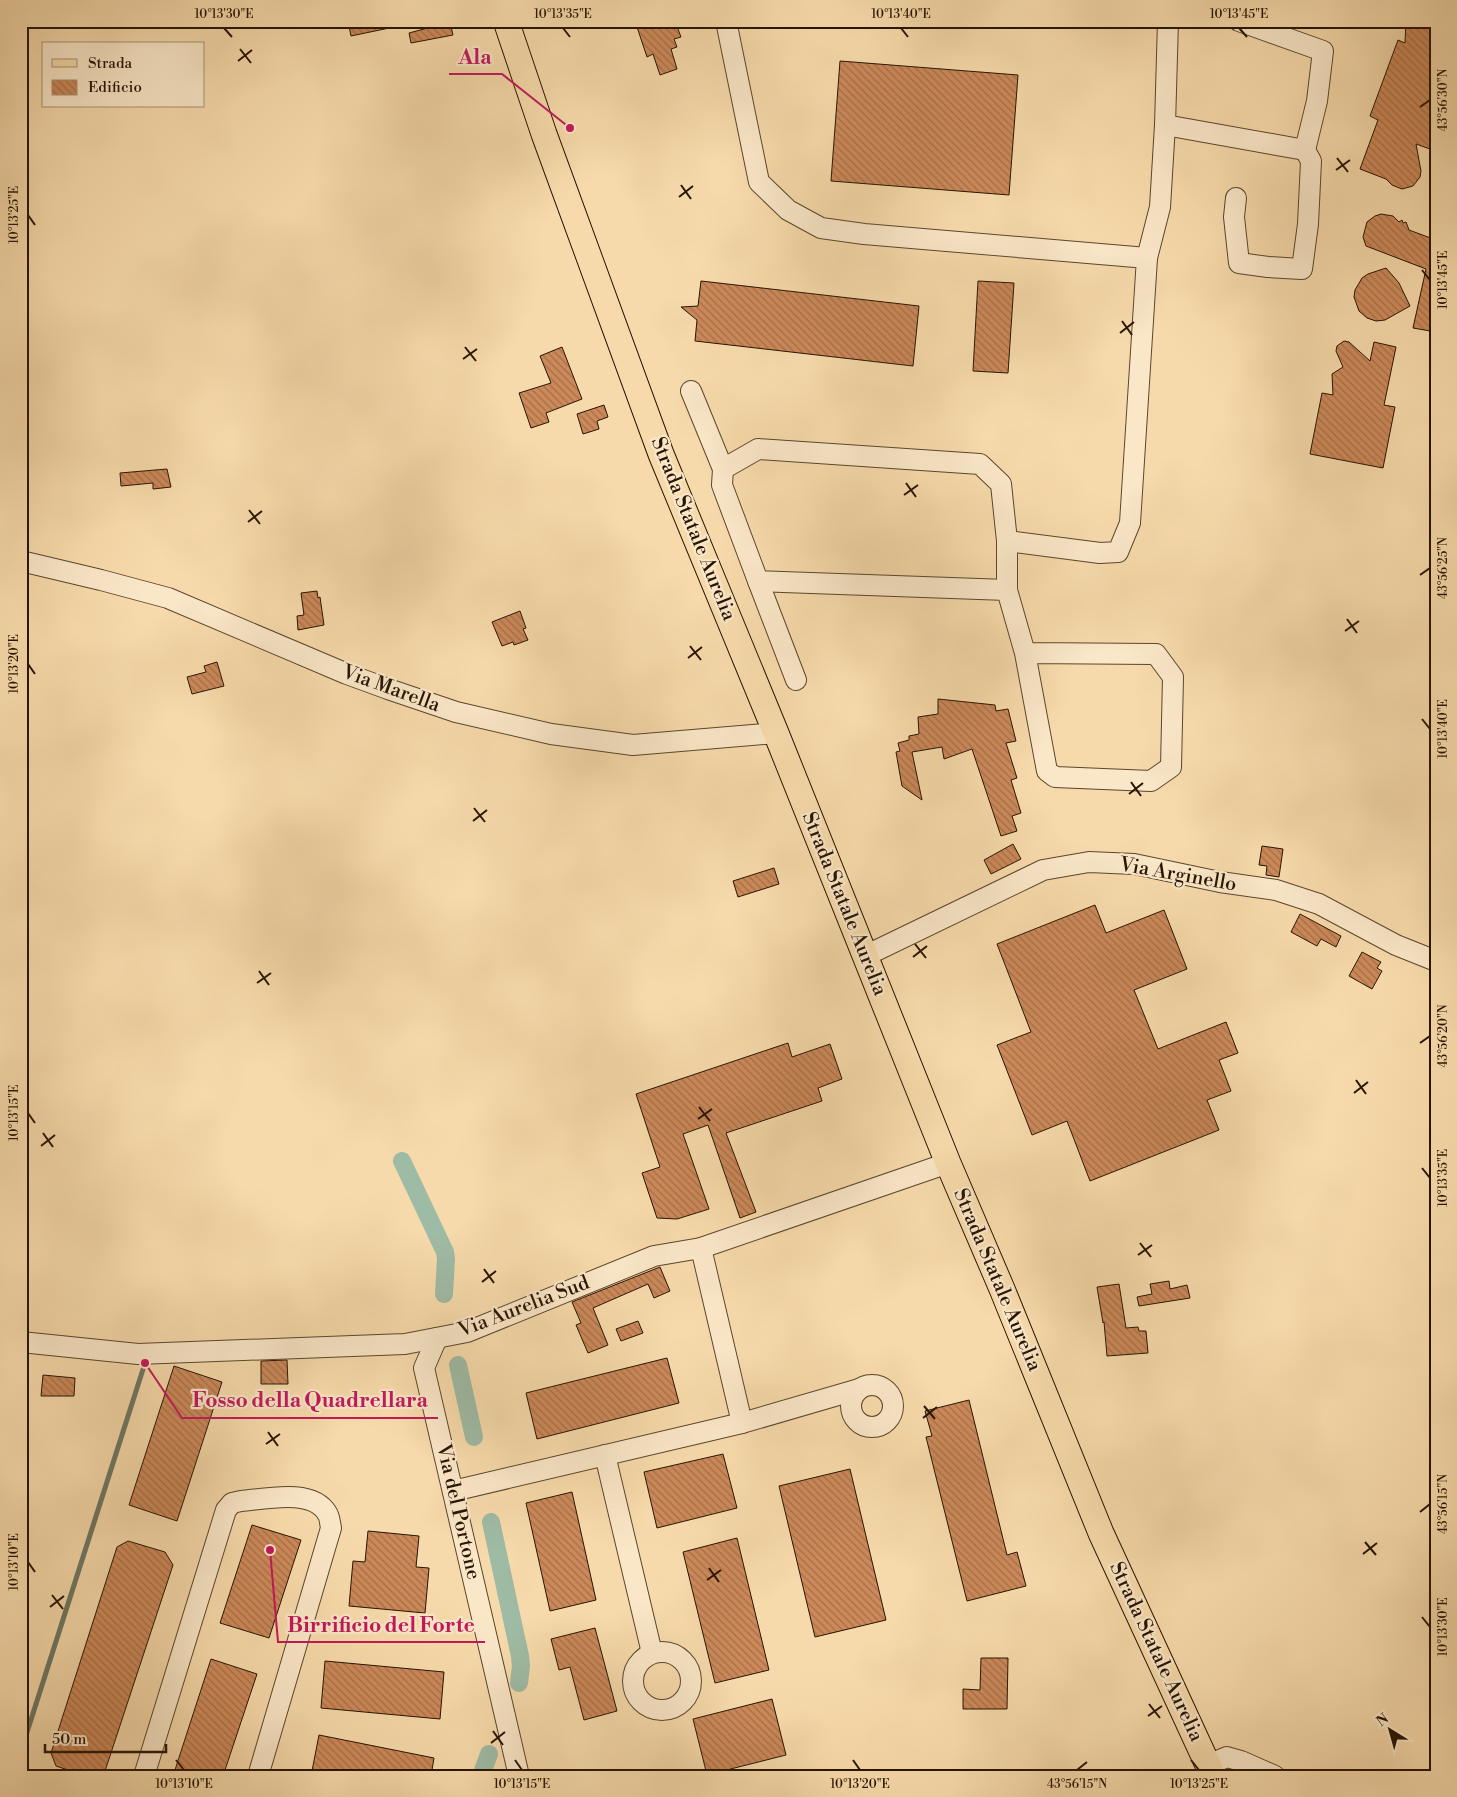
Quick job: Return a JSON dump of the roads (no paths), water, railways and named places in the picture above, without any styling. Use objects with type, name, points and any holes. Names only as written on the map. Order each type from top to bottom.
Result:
[{"type":"main road","name":"Strada Statale Aurelia","points":[[506,21],[544,134],[661,454],[776,733],[948,1163],[1002,1289],[1101,1533],[1210,1771]]},
{"type":"street","points":[[726,21],[759,182],[788,210],[821,228],[864,234],[1147,258]]},
{"type":"street","points":[[1007,541],[1100,553],[1118,552],[1130,522],[1147,258],[1160,207],[1168,21]]},
{"type":"street","points":[[1236,198],[1234,217],[1238,263],[1302,269],[1308,224],[1311,161],[1304,150],[1317,101],[1323,51],[1239,21]]},
{"type":"street","points":[[1165,125],[1304,150]]},
{"type":"street","points":[[691,391],[723,469],[722,485],[796,680]]},
{"type":"street","points":[[723,469],[758,449],[980,464],[1001,484],[1007,541],[1008,590],[1025,653],[1047,771],[1055,777],[1151,781],[1171,767],[1173,677],[1156,654],[1025,653]]},
{"type":"street","name":"Via Marella","points":[[21,561],[168,598],[347,674],[388,689],[456,712],[550,734],[633,745],[776,733]]},
{"type":"street","points":[[758,581],[1008,590]]},
{"type":"street","name":"Via Arginello","points":[[865,956],[1043,870],[1089,862],[1134,864],[1220,882],[1276,890],[1319,904],[1396,945],[1436,961]]},
{"type":"street","name":"Via Aurelia Sud","points":[[21,1342],[138,1354],[405,1344],[437,1338],[467,1332],[654,1256],[701,1248],[948,1163]]},
{"type":"street","points":[[701,1248],[742,1423]]},
{"type":"street","name":"Via del Portone","points":[[437,1338],[424,1368],[519,1776]]},
{"type":"street","points":[[453,1492],[742,1423],[859,1388]]},
{"type":"street","points":[[605,1455],[652,1653]]},
{"type":"street","points":[[144,1776],[226,1510],[232,1503],[241,1501],[299,1496],[318,1503],[328,1514],[331,1528],[258,1776]]},
{"type":"street","points":[[1210,1771],[1227,1757],[1242,1761],[1275,1776]]},
{"type":"waterway","points":[[402,1161],[445,1252],[444,1294]]},
{"type":"waterway","points":[[21,1751],[145,1363]]},
{"type":"waterway","points":[[458,1365],[474,1437]]},
{"type":"waterway","points":[[491,1522],[520,1656],[519,1683]]},
{"type":"waterway","points":[[481,1776],[489,1754]]},
{"type":"place","name":"Ala","points":[[570,128]]},
{"type":"place","name":"Fosso della Quadrellara","points":[[145,1363]]},
{"type":"place","name":"Birrificio del Forte","points":[[270,1550]]}]
